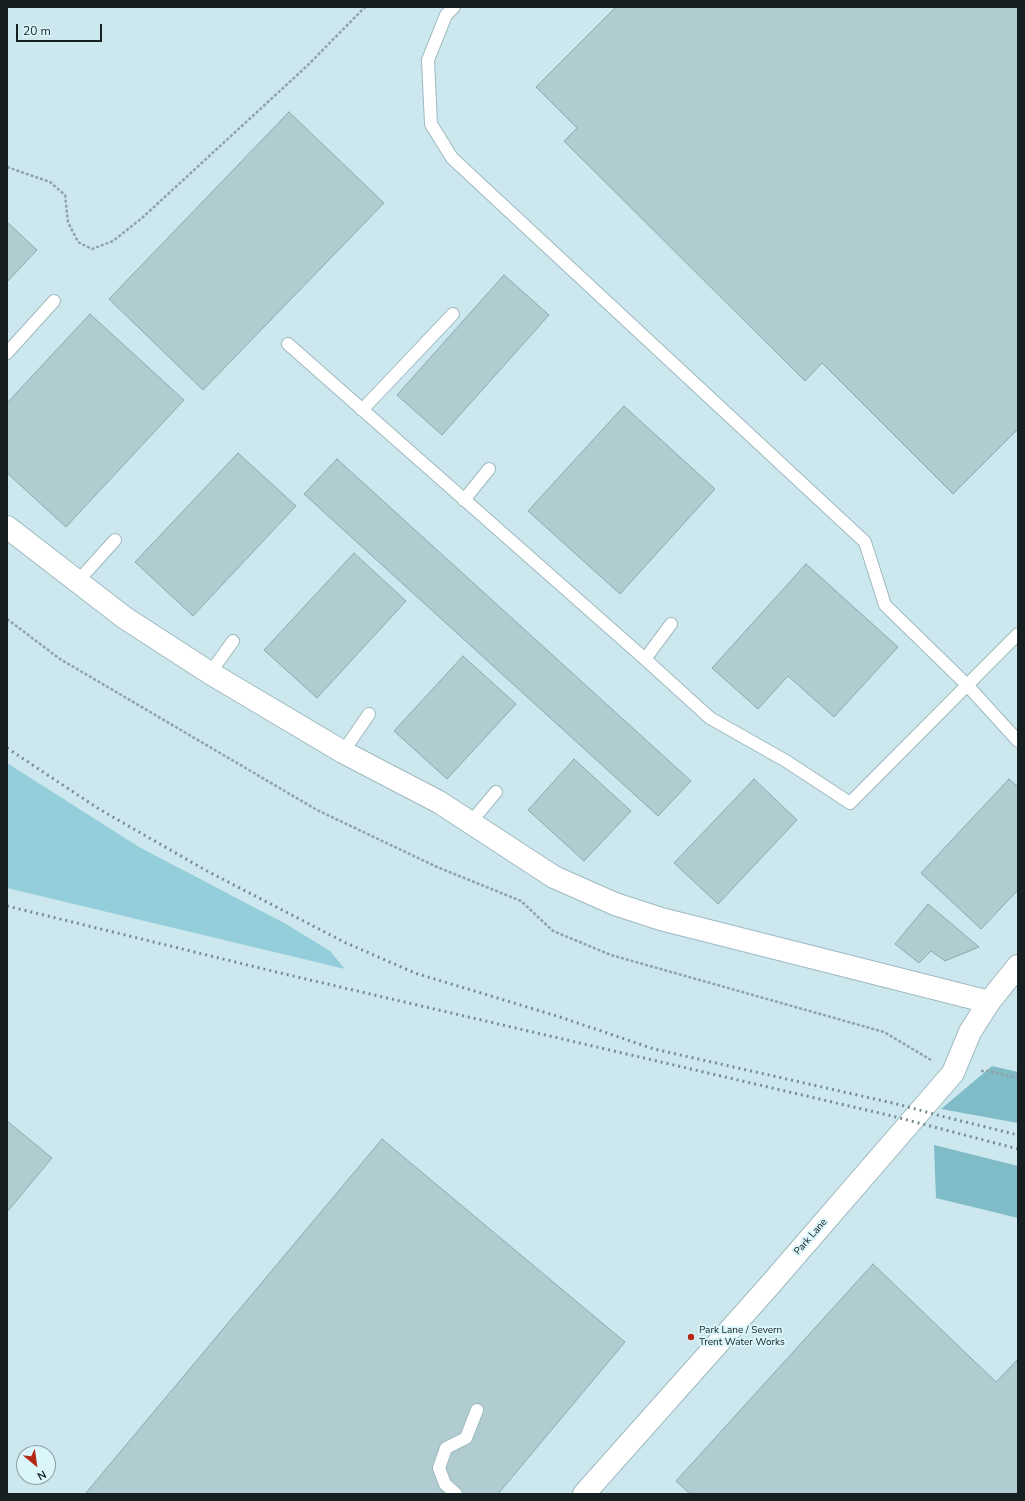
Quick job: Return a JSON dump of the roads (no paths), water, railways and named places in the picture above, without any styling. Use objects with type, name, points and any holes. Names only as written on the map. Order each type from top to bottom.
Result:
[{"type":"street","points":[[7,527],[125,618],[210,673],[343,752],[439,802],[471,822],[517,855],[554,877],[615,904],[661,919],[988,1002]]},
{"type":"street","name":"Park Lane","points":[[584,1494],[769,1286],[952,1073],[970,1032],[988,1002],[1018,966]]},
{"type":"lane","points":[[454,7],[446,15],[428,60],[431,124],[452,158],[866,542],[885,605],[967,685],[1018,741]]},
{"type":"lane","points":[[7,353],[54,302]]},
{"type":"lane","points":[[362,410],[453,314]]},
{"type":"lane","points":[[288,344],[710,718],[786,761],[850,803],[1018,635]]},
{"type":"lane","points":[[464,500],[488,469]]},
{"type":"lane","points":[[78,581],[116,540]]},
{"type":"lane","points":[[645,659],[671,624]]},
{"type":"lane","points":[[210,673],[233,641]]},
{"type":"lane","points":[[343,752],[369,714]]},
{"type":"lane","points":[[471,822],[496,792]]},
{"type":"lane","points":[[456,1494],[445,1484],[440,1468],[446,1448],[466,1438],[477,1410]]},
{"type":"railway","points":[[7,748],[99,809],[207,871],[344,942],[415,973],[560,1017],[654,1049],[897,1104],[1018,1135]]},
{"type":"railway","points":[[7,906],[276,972],[892,1116],[1018,1149]]},
{"type":"place","name":"Park Lane / Severn Trent Water Works","points":[[691,1337]]}]
